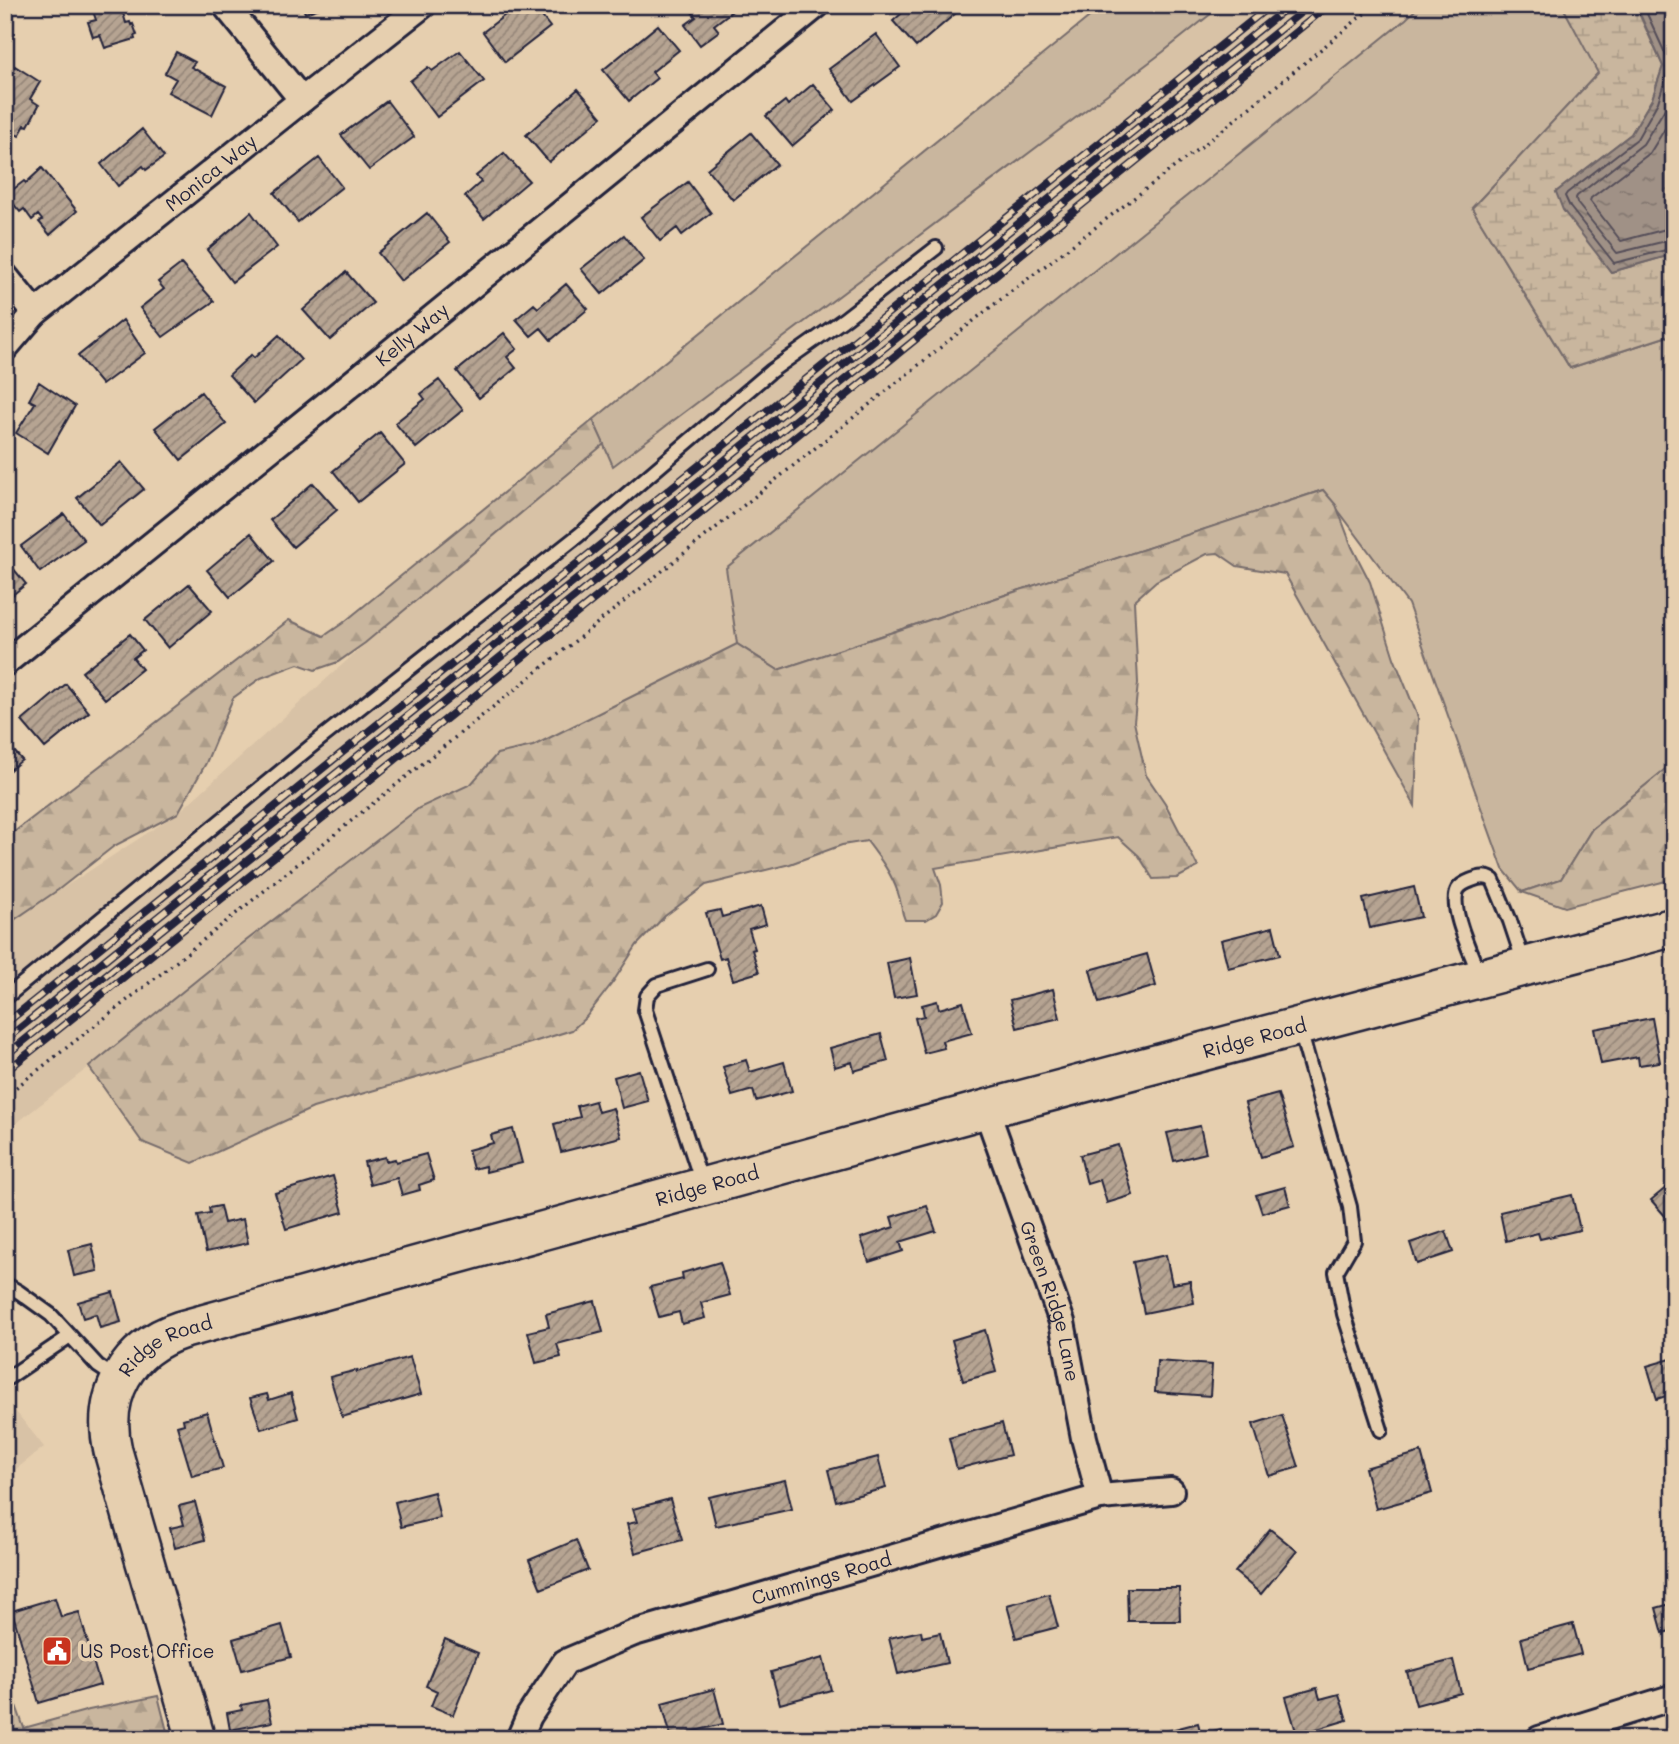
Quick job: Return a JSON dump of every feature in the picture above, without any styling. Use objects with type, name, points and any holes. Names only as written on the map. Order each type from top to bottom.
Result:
[{"type":"street","points":[[225,5],[302,100]]},
{"type":"street","name":"Monica Way","points":[[5,348],[35,313],[423,5]]},
{"type":"street","name":"Kelly Way","points":[[5,663],[817,5]]},
{"type":"street","points":[[5,276],[35,313]]},
{"type":"street","name":"Ridge Road","points":[[196,1739],[111,1442],[110,1413],[114,1394],[127,1368],[139,1353],[155,1342],[172,1333],[986,1109],[1674,927]]},
{"type":"street","name":"Green Ridge Lane","points":[[986,1109],[1062,1322],[1084,1438],[1100,1496]]},
{"type":"street","name":"Cummings Road","points":[[519,1739],[529,1716],[565,1662],[634,1633],[1100,1496],[1171,1491]]},
{"type":"street","points":[[1539,1739],[1674,1697]]},
{"type":"lane","points":[[5,998],[320,739],[579,535],[771,371],[843,320],[936,247]]},
{"type":"lane","points":[[1480,978],[1457,911],[1456,898],[1460,886],[1480,877],[1493,880],[1526,966]]},
{"type":"lane","points":[[703,1187],[645,1010],[647,996],[657,985],[707,969]]},
{"type":"lane","points":[[1299,1026],[1350,1207],[1354,1241],[1336,1272],[1344,1314],[1381,1430]]},
{"type":"lane","points":[[5,1284],[60,1323],[98,1366],[120,1381]]},
{"type":"lane","points":[[5,1380],[70,1336]]},
{"type":"path","points":[[5,1096],[167,969],[976,318],[1210,140],[1374,5]]},
{"type":"shaded area","points":[[1222,5],[1420,5],[727,568],[737,644],[533,746],[497,754],[471,784],[419,808],[234,950],[5,1132],[5,926],[178,813],[394,618],[604,444],[613,465]]},
{"type":"shaded area","points":[[5,1398],[44,1447],[5,1478]]},
{"type":"green space","points":[[1104,5],[1222,5],[613,466],[593,420]]},
{"type":"green space","points":[[1420,5],[1562,5],[1599,72],[1472,208],[1570,368],[1674,334],[1674,762],[1592,829],[1561,879],[1522,892],[1503,869],[1408,604],[1323,490],[778,670],[737,644],[726,568]]},
{"type":"green space","points":[[1562,5],[1635,5],[1663,66],[1652,99],[1631,134],[1556,192],[1611,272],[1674,254],[1674,334],[1570,368],[1472,208],[1598,73]]},
{"type":"green space","points":[[593,420],[604,444],[365,643],[338,662],[315,670],[298,664],[261,678],[233,698],[206,763],[178,813],[114,846],[58,890],[5,926],[5,839],[289,620],[324,636],[343,623]]},
{"type":"green space","points":[[1323,490],[1336,505],[1352,547],[1370,582],[1394,658],[1418,717],[1415,806],[1285,574],[1237,566],[1218,553],[1207,554],[1156,581],[1134,601],[1138,683],[1134,722],[1146,775],[1165,803],[1198,867],[1177,878],[1153,879],[1139,856],[1118,837],[935,868],[943,902],[936,914],[926,920],[905,920],[892,879],[867,841],[842,845],[790,864],[706,885],[665,916],[637,945],[613,982],[586,1017],[572,1030],[313,1108],[193,1163],[142,1142],[89,1067],[234,950],[419,808],[471,784],[497,754],[533,746],[737,644],[778,670]]},
{"type":"green space","points":[[1674,762],[1674,879],[1565,907],[1522,892],[1561,879],[1592,829]]},
{"type":"green space","points":[[5,1674],[24,1728],[89,1710],[158,1696],[169,1739],[5,1739]]},
{"type":"water","points":[[1636,5],[1674,5],[1674,254],[1611,272],[1563,210],[1556,192],[1631,134],[1652,99],[1663,66]]},
{"type":"building","points":[[91,5],[127,5],[127,13],[123,13],[126,23],[133,24],[137,35],[134,36],[135,39],[105,48],[100,35],[93,37],[88,22],[96,20]]},
{"type":"building","points":[[302,5],[329,5],[305,13]]},
{"type":"building","points":[[518,5],[533,5],[550,27],[505,62],[483,32]]},
{"type":"building","points":[[688,5],[740,5],[714,25],[719,31],[700,45],[685,25],[696,17]]},
{"type":"building","points":[[911,5],[959,5],[962,8],[916,47],[893,21]]},
{"type":"building","points":[[658,25],[679,50],[652,72],[657,78],[629,101],[603,70]]},
{"type":"building","points":[[876,34],[900,67],[853,101],[829,69]]},
{"type":"building","points":[[460,51],[484,81],[437,117],[410,81],[428,67],[432,71]]},
{"type":"building","points":[[176,52],[195,62],[191,67],[226,86],[212,115],[168,92],[176,79],[165,73]]},
{"type":"building","points":[[15,66],[40,82],[30,99],[39,105],[28,126],[25,125],[19,136],[5,128],[5,85]]},
{"type":"building","points":[[813,84],[835,110],[792,146],[766,116],[785,101],[788,105]]},
{"type":"building","points":[[578,89],[602,117],[549,162],[526,135]]},
{"type":"building","points":[[387,101],[414,137],[369,170],[341,135]]},
{"type":"building","points":[[142,129],[164,157],[146,170],[143,166],[118,186],[101,164]]},
{"type":"building","points":[[751,133],[777,164],[733,200],[707,169]]},
{"type":"building","points":[[504,153],[529,181],[484,219],[465,196],[481,182],[476,176]]},
{"type":"building","points":[[319,158],[342,187],[298,222],[274,193]]},
{"type":"building","points":[[42,168],[77,211],[50,235],[39,222],[42,220],[38,215],[32,220],[24,209],[20,212],[6,195],[24,181],[26,183]]},
{"type":"building","points":[[688,182],[711,213],[682,235],[677,228],[660,241],[641,217]]},
{"type":"building","points":[[251,212],[277,247],[232,282],[207,250]]},
{"type":"building","points":[[427,213],[450,242],[401,281],[378,253]]},
{"type":"building","points":[[624,235],[644,260],[602,294],[581,269]]},
{"type":"building","points":[[181,264],[214,301],[163,337],[140,308],[164,289],[158,282]]},
{"type":"building","points":[[346,272],[373,303],[330,340],[303,310]]},
{"type":"building","points":[[566,284],[588,309],[551,340],[541,328],[531,336],[516,319],[534,304],[538,308]]},
{"type":"building","points":[[123,320],[145,353],[102,385],[78,356]]},
{"type":"building","points":[[504,333],[517,349],[507,357],[516,368],[479,398],[457,371]]},
{"type":"building","points":[[279,335],[301,360],[254,403],[229,375],[251,355],[254,358]]},
{"type":"building","points":[[439,380],[463,410],[416,448],[395,423],[425,399],[421,394]]},
{"type":"building","points":[[39,382],[75,406],[48,453],[16,433],[35,403],[29,400]]},
{"type":"building","points":[[201,392],[226,424],[181,460],[155,428]]},
{"type":"building","points":[[380,433],[405,464],[358,502],[333,471]]},
{"type":"building","points":[[121,462],[144,489],[100,525],[77,498]]},
{"type":"building","points":[[313,483],[337,510],[293,547],[270,520]]},
{"type":"building","points":[[64,514],[84,540],[40,572],[21,546]]},
{"type":"building","points":[[251,533],[274,561],[230,597],[207,570]]},
{"type":"building","points":[[8,562],[26,584],[5,601],[5,565]]},
{"type":"building","points":[[189,584],[212,611],[168,648],[145,620]]},
{"type":"building","points":[[130,634],[143,650],[133,658],[142,669],[105,699],[82,672]]},
{"type":"building","points":[[66,684],[89,712],[45,748],[22,721]]},
{"type":"building","points":[[5,741],[22,760],[5,774]]},
{"type":"building","points":[[1414,887],[1421,917],[1370,928],[1363,899]]},
{"type":"building","points":[[761,906],[766,924],[749,929],[759,972],[733,980],[726,957],[720,959],[706,913],[720,910],[722,917]]},
{"type":"building","points":[[1273,927],[1280,955],[1228,968],[1221,940]]},
{"type":"building","points":[[1147,954],[1156,986],[1099,1003],[1090,970]]},
{"type":"building","points":[[910,958],[917,994],[894,998],[887,963]]},
{"type":"building","points":[[1053,989],[1060,1018],[1017,1028],[1010,1000]]},
{"type":"building","points":[[937,1001],[939,1009],[963,1002],[972,1033],[942,1041],[944,1048],[924,1053],[915,1018],[924,1016],[922,1005]]},
{"type":"building","points":[[1652,1018],[1660,1062],[1639,1065],[1638,1057],[1601,1064],[1594,1029]]},
{"type":"building","points":[[881,1034],[888,1061],[854,1071],[852,1062],[835,1067],[830,1048]]},
{"type":"building","points":[[746,1060],[750,1072],[784,1062],[792,1091],[756,1101],[753,1090],[732,1096],[723,1067]]},
{"type":"building","points":[[639,1070],[648,1101],[622,1108],[614,1077]]},
{"type":"building","points":[[1278,1094],[1294,1147],[1261,1157],[1245,1103]]},
{"type":"building","points":[[595,1101],[598,1112],[613,1108],[621,1137],[561,1152],[554,1124],[580,1117],[577,1106]]},
{"type":"building","points":[[1200,1126],[1206,1153],[1174,1161],[1167,1133]]},
{"type":"building","points":[[513,1129],[522,1163],[486,1172],[485,1166],[473,1169],[468,1150],[493,1143],[491,1135]]},
{"type":"building","points":[[1118,1145],[1133,1195],[1107,1203],[1100,1180],[1087,1184],[1080,1155]]},
{"type":"building","points":[[426,1154],[434,1180],[419,1185],[420,1190],[402,1195],[397,1178],[370,1185],[364,1162],[385,1157],[386,1161],[395,1159],[396,1162]]},
{"type":"building","points":[[333,1176],[343,1212],[286,1229],[275,1193]]},
{"type":"building","points":[[1674,1181],[1674,1226],[1651,1200]]},
{"type":"building","points":[[1285,1187],[1290,1205],[1262,1213],[1256,1195]]},
{"type":"building","points":[[1572,1195],[1580,1230],[1540,1239],[1538,1233],[1506,1241],[1500,1212]]},
{"type":"building","points":[[220,1206],[224,1223],[243,1219],[248,1243],[206,1252],[198,1215],[210,1213],[209,1208]]},
{"type":"building","points":[[927,1206],[936,1231],[900,1242],[903,1251],[869,1262],[861,1238],[894,1227],[891,1217]]},
{"type":"building","points":[[1446,1231],[1453,1252],[1417,1264],[1410,1243]]},
{"type":"building","points":[[92,1244],[98,1271],[74,1276],[68,1250]]},
{"type":"building","points":[[1166,1255],[1172,1284],[1190,1281],[1194,1303],[1144,1313],[1133,1262]]},
{"type":"building","points":[[720,1262],[730,1295],[701,1303],[705,1318],[682,1324],[679,1312],[659,1317],[650,1287],[683,1279],[682,1273]]},
{"type":"building","points":[[113,1292],[121,1322],[100,1328],[96,1314],[83,1318],[78,1302]]},
{"type":"building","points":[[595,1301],[603,1332],[557,1344],[561,1357],[536,1363],[528,1332],[549,1327],[546,1314]]},
{"type":"building","points":[[985,1330],[996,1372],[963,1381],[952,1340]]},
{"type":"building","points":[[410,1357],[421,1394],[342,1417],[330,1377]]},
{"type":"building","points":[[1674,1358],[1674,1411],[1669,1395],[1657,1399],[1647,1366]]},
{"type":"building","points":[[1157,1361],[1212,1365],[1210,1396],[1155,1392]]},
{"type":"building","points":[[291,1393],[298,1418],[261,1429],[250,1398],[267,1394],[269,1400]]},
{"type":"building","points":[[207,1412],[223,1468],[192,1476],[177,1426],[184,1424],[183,1419]]},
{"type":"building","points":[[1282,1415],[1299,1467],[1269,1476],[1253,1424]]},
{"type":"building","points":[[1002,1423],[1010,1455],[957,1469],[949,1438]]},
{"type":"building","points":[[1421,1452],[1432,1493],[1376,1509],[1365,1468]]},
{"type":"building","points":[[878,1457],[886,1488],[836,1501],[828,1470]]},
{"type":"building","points":[[1669,1457],[1674,1457],[1674,1503],[1673,1503]]},
{"type":"building","points":[[785,1480],[792,1509],[716,1526],[709,1497]]},
{"type":"building","points":[[434,1492],[440,1518],[401,1527],[395,1502]]},
{"type":"building","points":[[670,1499],[682,1540],[635,1553],[627,1524],[637,1522],[633,1509]]},
{"type":"building","points":[[195,1502],[205,1540],[175,1548],[170,1528],[184,1525],[179,1506]]},
{"type":"building","points":[[1270,1529],[1297,1551],[1261,1594],[1235,1572]]},
{"type":"building","points":[[576,1540],[588,1570],[541,1589],[529,1560]]},
{"type":"building","points":[[1127,1588],[1179,1588],[1180,1621],[1128,1621]]},
{"type":"building","points":[[1049,1594],[1058,1627],[1016,1638],[1007,1605]]},
{"type":"building","name":"US Post Office","points":[[55,1598],[61,1617],[79,1612],[100,1685],[39,1703],[12,1611]]},
{"type":"building","points":[[1674,1603],[1674,1630],[1663,1633],[1656,1608]]},
{"type":"building","points":[[1573,1624],[1581,1654],[1528,1668],[1521,1638]]},
{"type":"building","points":[[282,1625],[291,1657],[242,1670],[233,1639]]},
{"type":"building","points":[[921,1631],[922,1637],[940,1633],[947,1663],[898,1674],[889,1638]]},
{"type":"building","points":[[445,1639],[478,1653],[453,1715],[431,1706],[437,1691],[426,1686]]},
{"type":"building","points":[[823,1658],[831,1690],[780,1704],[771,1672]]},
{"type":"building","points":[[1453,1660],[1461,1693],[1416,1705],[1407,1672]]},
{"type":"building","points":[[1317,1688],[1320,1699],[1339,1694],[1347,1720],[1297,1735],[1286,1697]]},
{"type":"building","points":[[714,1689],[723,1724],[671,1737],[662,1703]]},
{"type":"building","points":[[267,1700],[272,1722],[230,1730],[227,1713],[242,1710],[241,1705]]},
{"type":"building","points":[[1198,1723],[1201,1734],[1221,1729],[1224,1739],[1169,1739],[1167,1731]]},
{"type":"railway","points":[[5,1024],[1271,5]]},
{"type":"railway","points":[[5,1040],[1290,5]]},
{"type":"railway","points":[[5,1056],[1310,5]]},
{"type":"railway","points":[[5,1072],[1329,5]]},
{"type":"place","name":"US Post Office","points":[[57,1651]]}]
